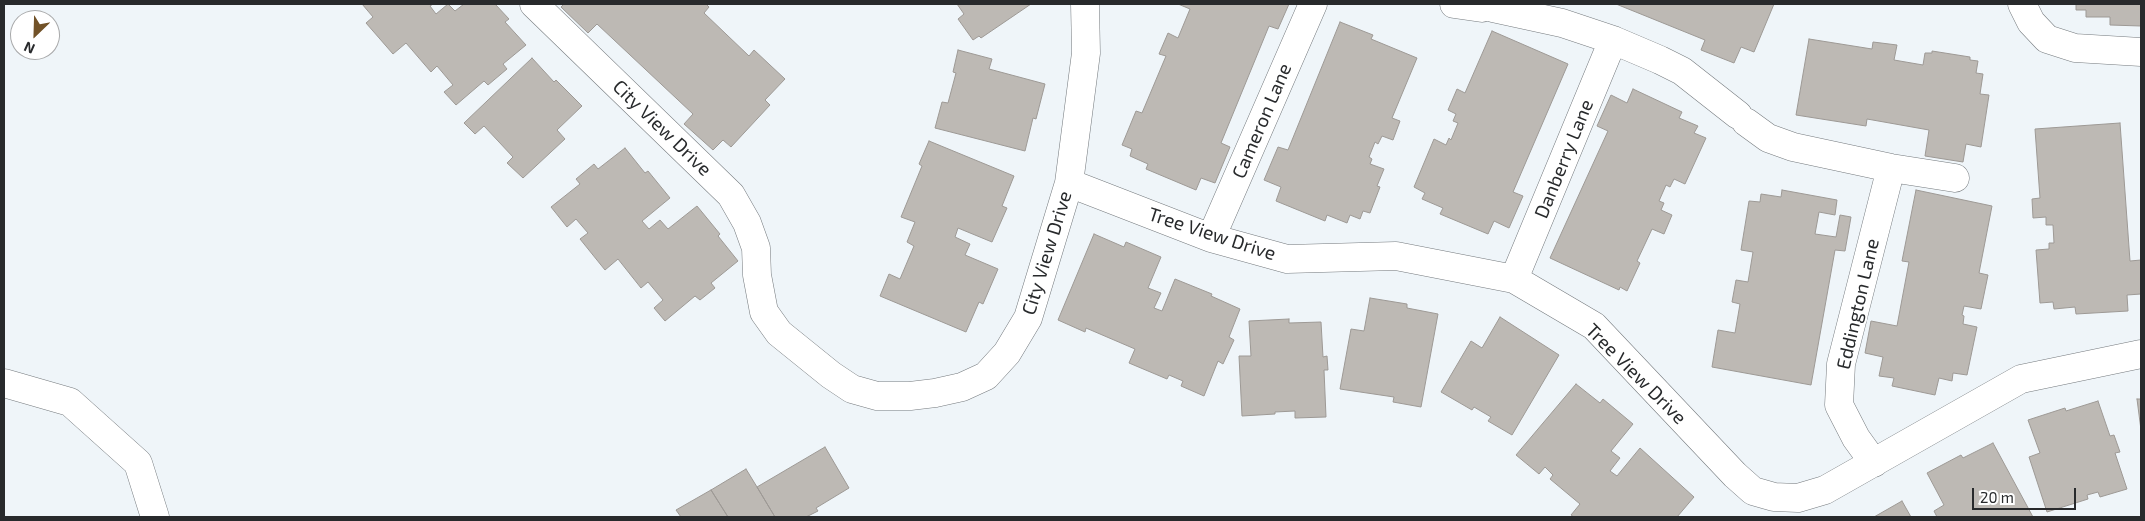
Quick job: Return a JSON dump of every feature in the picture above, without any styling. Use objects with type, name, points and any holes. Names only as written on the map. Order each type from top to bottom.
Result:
[{"type":"street","name":"City View Drive","points":[[534,4],[731,195],[747,223],[756,248],[764,312],[780,333],[831,375],[852,389],[877,396],[910,396],[936,393],[962,387],[986,376],[1007,353],[1028,318],[1069,183],[1086,53],[1086,4]]},
{"type":"street","name":"Cameron Lane","points":[[1211,238],[1313,4]]},
{"type":"street","points":[[1454,4],[1544,18],[1613,40],[1682,71],[1768,138],[1780,144],[1892,168],[1955,178]]},
{"type":"street","points":[[2022,4],[2032,22],[2047,39],[2075,48],[2141,52]]},
{"type":"street","name":"Danberry Lane","points":[[1514,278],[1613,40]]},
{"type":"street","name":"Eddington Lane","points":[[1874,463],[1856,438],[1839,405],[1841,364],[1892,168]]},
{"type":"street","name":"Tree View Drive","points":[[1069,183],[1211,238],[1287,259],[1396,256],[1514,278],[1594,326],[1735,475],[1753,491],[1774,498],[1798,498],[1825,490],[2021,379],[2141,354]]},
{"type":"street","points":[[4,383],[70,402],[138,463],[155,517]]},
{"type":"building","points":[[362,4],[433,4],[430,6],[436,14],[448,4],[455,11],[464,4],[495,4],[509,19],[505,22],[526,45],[503,64],[507,69],[488,85],[484,81],[456,105],[444,92],[453,85],[437,66],[431,72],[406,43],[393,54],[366,23],[373,17]]},
{"type":"building","points":[[564,4],[706,4],[709,7],[704,13],[749,56],[754,50],[785,79],[765,100],[770,105],[731,147],[723,140],[713,150],[684,124],[693,114],[597,24],[588,33],[561,7]]},
{"type":"building","points":[[957,4],[1031,4],[981,38],[979,36],[973,40],[958,19],[964,14]]},
{"type":"building","points":[[1178,4],[1289,4],[1278,29],[1269,26],[1221,143],[1230,147],[1215,183],[1201,178],[1196,190],[1146,169],[1148,164],[1130,156],[1132,149],[1122,145],[1136,111],[1142,113],[1166,56],[1159,54],[1168,33],[1178,38],[1190,9]]},
{"type":"building","points":[[1616,4],[1774,4],[1754,52],[1741,47],[1734,63],[1701,50],[1705,40]]},
{"type":"building","points":[[2076,4],[2141,4],[2141,26],[2110,25],[2110,17],[2086,17],[2086,10],[2076,10]]},
{"type":"building","points":[[1340,22],[1373,35],[1371,39],[1417,58],[1392,118],[1400,121],[1393,140],[1382,136],[1378,144],[1375,142],[1369,157],[1372,159],[1370,164],[1384,169],[1377,186],[1380,187],[1370,213],[1363,211],[1360,219],[1350,215],[1347,223],[1327,215],[1325,221],[1276,201],[1281,187],[1264,180],[1278,147],[1288,150]]},
{"type":"building","points":[[1492,31],[1568,64],[1513,192],[1523,196],[1509,228],[1494,221],[1488,234],[1440,214],[1443,208],[1422,199],[1425,193],[1414,187],[1434,139],[1446,145],[1449,138],[1451,140],[1458,123],[1453,121],[1456,114],[1448,110],[1457,89],[1465,93]]},
{"type":"building","points":[[1809,39],[1872,49],[1873,42],[1897,45],[1894,60],[1923,65],[1925,53],[1932,53],[1932,51],[1970,57],[1970,60],[1978,61],[1976,73],[1983,74],[1980,94],[1989,95],[1981,147],[1966,144],[1963,162],[1925,156],[1929,130],[1867,119],[1866,126],[1796,115]]},
{"type":"building","points":[[958,50],[992,59],[989,69],[1045,84],[1036,119],[1033,118],[1025,151],[935,128],[942,102],[948,103],[956,73],[953,72]]},
{"type":"building","points":[[532,58],[554,82],[556,80],[582,106],[557,130],[565,139],[523,178],[507,163],[513,157],[484,126],[475,134],[464,123]]},
{"type":"building","points":[[1633,89],[1682,112],[1679,118],[1698,126],[1694,133],[1706,138],[1685,184],[1674,179],[1670,187],[1666,185],[1659,201],[1664,203],[1661,210],[1672,215],[1664,234],[1652,229],[1637,261],[1640,263],[1627,291],[1620,287],[1619,290],[1550,258],[1608,131],[1597,126],[1611,95],[1627,103]]},
{"type":"building","points":[[2120,123],[2130,261],[2141,260],[2141,294],[2127,295],[2128,311],[2076,314],[2075,307],[2054,309],[2053,302],[2040,303],[2036,250],[2049,249],[2049,243],[2054,243],[2053,225],[2046,225],[2046,217],[2033,218],[2032,199],[2040,198],[2035,129]]},
{"type":"building","points":[[929,141],[1014,176],[1002,206],[1007,208],[992,242],[958,228],[955,237],[970,244],[965,255],[998,269],[983,304],[979,302],[966,332],[880,296],[889,274],[900,279],[914,246],[907,242],[915,222],[901,217],[922,166],[919,164]]},
{"type":"building","points":[[625,148],[645,173],[648,171],[670,198],[642,221],[649,229],[660,220],[668,229],[697,206],[720,234],[718,236],[738,261],[711,283],[715,288],[700,300],[695,296],[665,321],[654,308],[663,300],[648,282],[641,288],[618,259],[605,270],[580,239],[588,233],[576,219],[567,227],[551,207],[580,184],[576,179],[594,164],[598,169]]},
{"type":"building","points":[[1782,190],[1837,200],[1835,215],[1819,212],[1815,234],[1836,237],[1840,215],[1851,217],[1845,251],[1835,250],[1811,385],[1712,367],[1718,330],[1735,333],[1740,304],[1732,302],[1736,280],[1748,282],[1753,252],[1741,250],[1749,201],[1760,202],[1761,194],[1781,197]]},
{"type":"building","points":[[1916,190],[1992,206],[1979,273],[1988,275],[1981,309],[1964,306],[1962,315],[1964,316],[1963,324],[1977,327],[1967,375],[1953,373],[1952,381],[1939,378],[1935,395],[1892,386],[1894,378],[1879,376],[1883,357],[1865,353],[1871,321],[1897,326],[1909,262],[1902,261]]},
{"type":"building","points":[[1094,234],[1124,247],[1126,242],[1161,257],[1148,288],[1161,293],[1154,308],[1162,311],[1175,279],[1212,294],[1211,296],[1240,309],[1229,337],[1234,340],[1223,364],[1218,361],[1204,396],[1181,386],[1183,381],[1169,375],[1167,379],[1129,363],[1135,349],[1086,328],[1085,332],[1058,320]]},
{"type":"building","points":[[1370,298],[1407,304],[1407,308],[1438,314],[1421,407],[1393,402],[1394,397],[1340,389],[1351,329],[1364,331]]},
{"type":"building","points":[[1500,317],[1559,355],[1512,435],[1488,421],[1491,417],[1474,407],[1472,410],[1441,392],[1471,341],[1482,348]]},
{"type":"building","points":[[1289,319],[1289,323],[1321,322],[1323,357],[1327,356],[1328,370],[1324,370],[1326,417],[1295,418],[1295,411],[1242,416],[1239,356],[1251,356],[1249,321]]},
{"type":"building","points":[[1576,384],[1600,403],[1603,399],[1633,424],[1611,451],[1620,458],[1610,471],[1617,476],[1640,448],[1694,497],[1677,517],[1574,517],[1571,515],[1580,504],[1550,479],[1553,475],[1545,467],[1539,474],[1516,455]]},
{"type":"building","points":[[2137,399],[2141,399],[2141,430]]},
{"type":"building","points":[[2098,401],[2110,436],[2114,435],[2120,452],[2115,453],[2127,489],[2100,497],[2098,492],[2087,495],[2088,499],[2047,512],[2029,457],[2040,453],[2028,420],[2065,408],[2066,411]]},
{"type":"building","points":[[1993,443],[2033,517],[1937,517],[1934,511],[1944,505],[1927,473],[1961,455],[1963,458]]},
{"type":"building","points":[[825,447],[849,488],[816,508],[818,511],[806,517],[775,517],[757,487]]},
{"type":"building","points":[[746,469],[775,517],[728,517],[711,490]]},
{"type":"building","points":[[711,490],[728,517],[681,517],[676,510]]},
{"type":"building","points":[[1902,501],[1911,517],[1874,517]]}]
